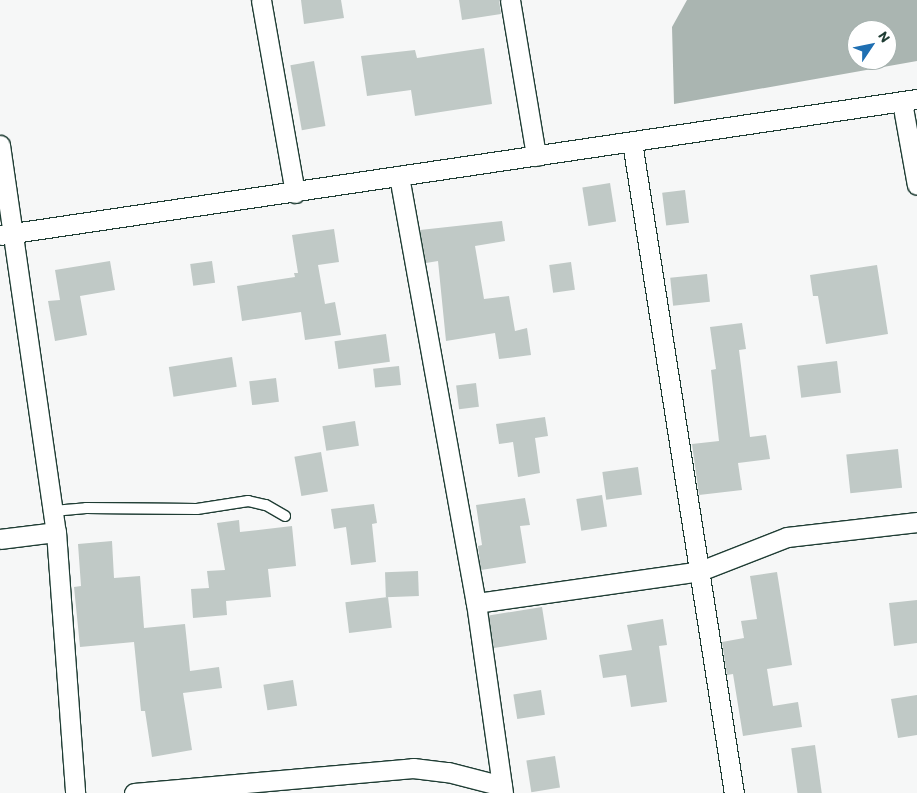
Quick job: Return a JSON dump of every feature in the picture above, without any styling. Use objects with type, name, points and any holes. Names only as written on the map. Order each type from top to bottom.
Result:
[{"type":"street","points":[[261,0],[295,193]]},
{"type":"street","points":[[510,0],[536,156]]},
{"type":"street","points":[[7,235],[909,100],[917,185]]},
{"type":"street","points":[[632,142],[734,793]]},
{"type":"street","points":[[0,145],[7,235],[56,532],[75,793]]},
{"type":"street","points":[[134,793],[413,768],[448,772],[502,790],[476,603],[399,176]]},
{"type":"street","points":[[476,603],[700,571],[786,537],[917,522]]},
{"type":"street","points":[[0,539],[56,532]]},
{"type":"lane","points":[[53,511],[86,508],[197,509],[248,501],[266,505],[284,516]]},
{"type":"shaded area","points":[[687,0],[917,0],[917,61],[897,65],[897,20],[847,20],[847,70],[866,70],[674,104],[672,27]]},
{"type":"building","points":[[301,0],[341,0],[344,18],[304,24]]},
{"type":"building","points":[[459,0],[499,0],[501,14],[462,20]]},
{"type":"building","points":[[484,48],[492,104],[415,116],[411,90],[367,96],[361,56],[415,50],[417,58]]},
{"type":"building","points":[[314,61],[325,126],[302,130],[290,65]]},
{"type":"building","points":[[610,183],[616,222],[588,226],[582,187]]},
{"type":"building","points":[[685,190],[689,223],[666,226],[662,193]]},
{"type":"building","points":[[502,221],[505,241],[475,246],[484,299],[509,296],[515,331],[527,328],[531,355],[499,359],[495,333],[446,341],[438,261],[426,263],[420,230]]},
{"type":"building","points":[[334,229],[339,262],[318,265],[325,304],[335,302],[341,335],[305,340],[301,312],[242,321],[237,286],[295,277],[294,273],[298,273],[292,235]]},
{"type":"building","points":[[110,261],[115,290],[80,296],[87,335],[55,341],[48,301],[60,300],[55,270]]},
{"type":"building","points":[[212,261],[215,283],[193,286],[190,264]]},
{"type":"building","points":[[571,262],[575,290],[553,293],[549,265]]},
{"type":"building","points":[[877,265],[888,334],[826,344],[818,296],[813,296],[810,275]]},
{"type":"building","points":[[707,274],[710,302],[673,306],[670,278]]},
{"type":"building","points":[[742,323],[746,349],[739,350],[750,437],[766,435],[770,459],[738,463],[742,490],[699,495],[692,444],[719,441],[711,370],[716,369],[710,327]]},
{"type":"building","points":[[386,334],[390,362],[338,369],[335,341]]},
{"type":"building","points":[[232,357],[237,387],[173,397],[169,367]]},
{"type":"building","points":[[837,361],[841,393],[801,398],[797,366]]},
{"type":"building","points":[[399,366],[401,385],[375,388],[373,369]]},
{"type":"building","points":[[276,378],[279,402],[252,405],[249,381]]},
{"type":"building","points":[[476,383],[479,407],[459,409],[456,385]]},
{"type":"building","points":[[545,417],[548,436],[535,438],[540,473],[518,477],[513,442],[499,444],[496,424]]},
{"type":"building","points":[[355,421],[359,446],[326,451],[322,426]]},
{"type":"building","points":[[898,449],[902,488],[850,493],[846,454]]},
{"type":"building","points":[[321,452],[328,491],[301,496],[294,457]]},
{"type":"building","points":[[638,467],[642,495],[606,500],[602,472]]},
{"type":"building","points":[[602,495],[607,527],[581,531],[576,499]]},
{"type":"building","points":[[525,498],[530,525],[520,526],[526,563],[481,570],[478,546],[482,545],[476,505]]},
{"type":"building","points":[[374,504],[377,523],[372,524],[376,562],[351,565],[346,527],[334,529],[331,509]]},
{"type":"building","points":[[239,520],[240,532],[292,526],[296,566],[268,569],[271,597],[226,601],[227,615],[193,618],[191,589],[209,588],[207,571],[225,570],[217,523]]},
{"type":"building","points":[[112,541],[114,578],[140,576],[144,628],[185,624],[190,671],[219,667],[222,688],[183,693],[192,750],[152,757],[145,711],[141,711],[134,642],[80,647],[74,587],[81,586],[78,544]]},
{"type":"building","points":[[418,571],[419,596],[386,597],[385,572]]},
{"type":"building","points":[[777,572],[792,665],[767,669],[773,706],[798,702],[802,727],[743,736],[733,674],[727,675],[722,642],[744,638],[741,621],[757,619],[750,576]]},
{"type":"building","points":[[388,597],[392,628],[349,633],[345,602]]},
{"type":"building","points":[[917,600],[917,643],[894,646],[889,603]]},
{"type":"building","points":[[542,607],[547,640],[494,648],[489,615]]},
{"type":"building","points":[[663,619],[667,645],[659,646],[667,702],[631,707],[626,675],[603,678],[599,655],[632,650],[627,625]]},
{"type":"building","points":[[293,680],[297,706],[267,710],[263,685]]},
{"type":"building","points":[[541,690],[545,715],[517,719],[513,694]]},
{"type":"building","points":[[917,695],[917,735],[898,738],[891,699]]},
{"type":"building","points":[[815,745],[822,793],[798,793],[791,748]]},
{"type":"building","points":[[555,756],[560,788],[531,792],[526,761]]}]
